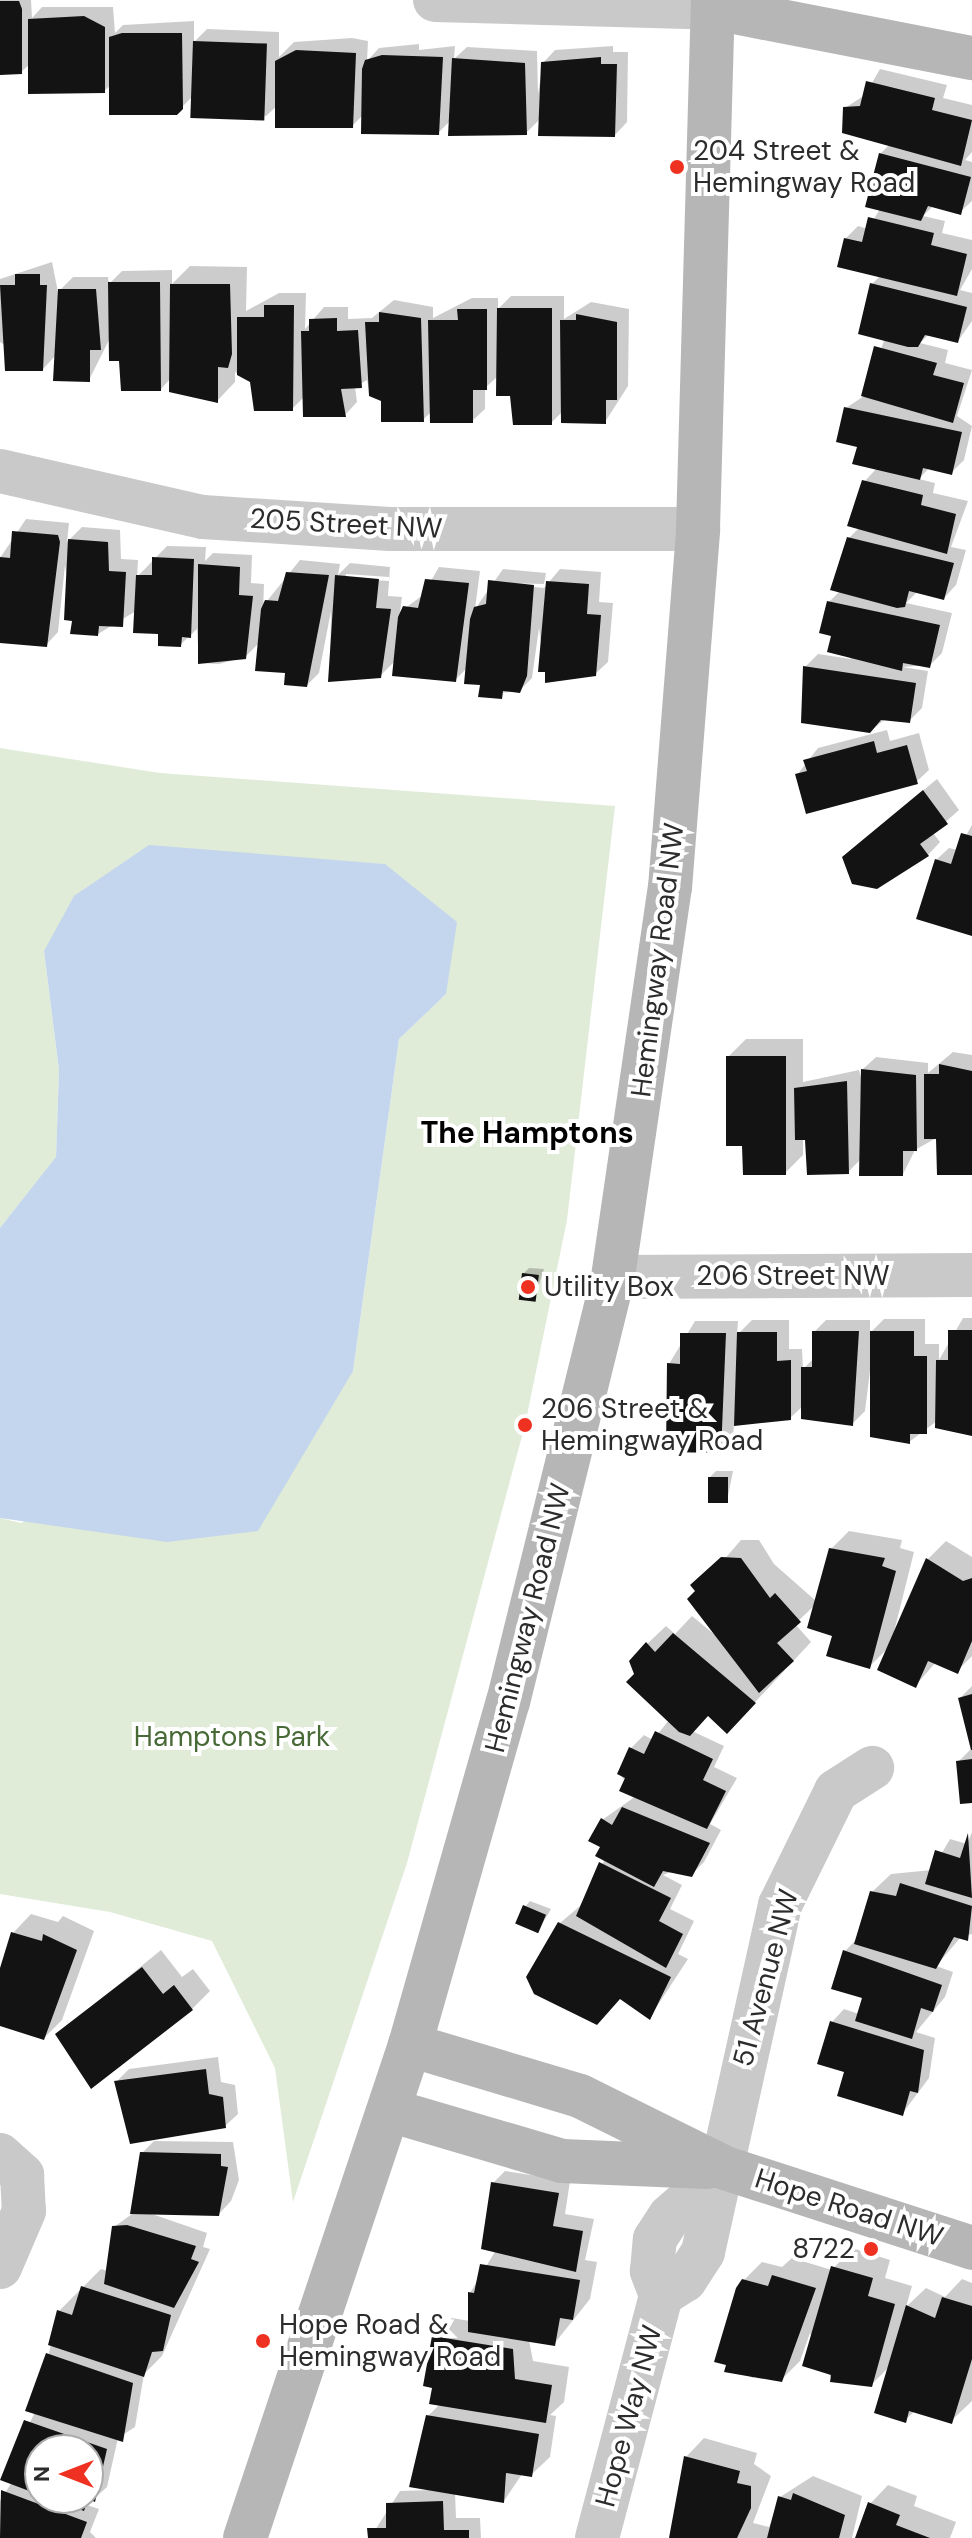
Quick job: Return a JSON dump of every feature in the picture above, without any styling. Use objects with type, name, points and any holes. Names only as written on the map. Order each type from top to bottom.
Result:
[{"type":"street","points":[[435,0],[714,4],[972,58]]},
{"type":"street","name":"Hemingway Road NW","points":[[245,2538],[410,2045],[508,1702],[613,1277],[670,888],[698,529],[714,4]]},
{"type":"street","name":"205 Street NW","points":[[0,471],[203,517],[390,529],[698,529]]},
{"type":"street","name":"206 Street NW","points":[[613,1277],[972,1275]]},
{"type":"street","name":"51 Avenue NW","points":[[725,2168],[725,2140],[780,1905],[836,1791],[872,1768]]},
{"type":"street","name":"Hope Road NW","points":[[410,2045],[580,2096],[725,2168],[972,2248]]},
{"type":"street","name":"Hope Road NW","points":[[389,2110],[562,2161],[725,2168]]},
{"type":"street","points":[[0,2155],[22,2175],[24,2211],[0,2267]]},
{"type":"street","name":"Hope Way NW","points":[[597,2538],[661,2295],[685,2280],[703,2252],[725,2168]]},
{"type":"green space","name":"Hamptons Park","points":[[0,748],[160,773],[615,806],[567,1220],[525,1425],[407,1863],[293,2202],[275,2068],[212,1941],[110,1912],[0,1894],[0,1518],[21,1523],[353,1371],[399,1039],[446,994],[384,864],[269,859],[44,951],[59,1070],[56,1158],[0,1228]]},
{"type":"water","points":[[149,845],[385,864],[457,922],[446,994],[399,1039],[353,1371],[258,1531],[167,1542],[0,1518],[0,1228],[56,1157],[59,1070],[44,951],[74,896]]},
{"type":"building","points":[[0,1],[19,1],[22,9],[22,74],[0,75]]},
{"type":"building","points":[[84,16],[105,27],[105,93],[28,94],[28,19]]},
{"type":"building","points":[[122,33],[182,33],[183,109],[177,115],[109,115],[109,37]]},
{"type":"building","points":[[193,41],[267,44],[264,121],[190,118]]},
{"type":"building","points":[[296,50],[356,53],[353,128],[275,128],[275,61]]},
{"type":"building","points":[[382,55],[443,57],[439,135],[361,134],[362,69],[365,60]]},
{"type":"building","points":[[601,57],[601,64],[617,64],[615,137],[538,136],[541,62]]},
{"type":"building","points":[[452,58],[525,63],[527,135],[448,136]]},
{"type":"building","points":[[866,81],[935,98],[932,110],[972,120],[961,166],[842,133],[843,107],[860,106]]},
{"type":"building","points":[[879,153],[971,177],[961,215],[928,206],[921,221],[865,207]]},
{"type":"building","points":[[868,217],[934,233],[931,245],[967,254],[957,296],[837,267],[844,238],[862,242]]},
{"type":"building","points":[[15,274],[40,274],[40,285],[47,285],[43,371],[5,371],[0,285],[15,285]]},
{"type":"building","points":[[108,282],[160,282],[161,391],[121,391],[119,361],[109,361]]},
{"type":"building","points":[[870,283],[967,307],[958,343],[925,335],[918,347],[908,347],[858,334]]},
{"type":"building","points":[[170,284],[230,284],[232,354],[228,368],[218,367],[218,403],[169,392]]},
{"type":"building","points":[[58,289],[96,289],[101,350],[90,350],[90,382],[53,381]]},
{"type":"building","points":[[264,305],[294,305],[293,411],[254,411],[250,382],[237,375],[237,317],[264,317]]},
{"type":"building","points":[[497,308],[552,308],[552,425],[513,425],[510,396],[496,396]]},
{"type":"building","points":[[457,309],[487,309],[487,390],[473,390],[473,423],[430,423],[428,320],[458,320]]},
{"type":"building","points":[[379,312],[421,318],[424,422],[381,422],[381,401],[369,396],[365,322],[379,322]]},
{"type":"building","points":[[576,314],[617,322],[617,400],[606,400],[606,424],[561,423],[560,320],[576,320]]},
{"type":"building","points":[[337,318],[337,331],[358,330],[362,388],[341,389],[346,417],[303,417],[301,331],[309,331],[309,319]]},
{"type":"building","points":[[874,346],[937,363],[933,375],[964,383],[953,423],[861,396]]},
{"type":"building","points":[[844,407],[962,432],[952,475],[923,468],[920,480],[852,464],[857,447],[836,442]]},
{"type":"building","points":[[862,480],[923,495],[921,505],[956,514],[947,554],[847,526]]},
{"type":"building","points":[[12,531],[58,535],[60,542],[47,647],[0,643],[0,557],[10,558]]},
{"type":"building","points":[[847,537],[954,563],[944,600],[909,591],[905,607],[897,608],[830,590]]},
{"type":"building","points":[[68,539],[108,542],[109,571],[126,572],[123,627],[99,626],[98,636],[70,634],[72,621],[64,620]]},
{"type":"building","points":[[152,557],[194,559],[191,638],[182,637],[181,647],[158,646],[158,634],[133,633],[136,575],[152,575]]},
{"type":"building","points":[[198,564],[240,567],[239,595],[253,596],[246,659],[198,664]]},
{"type":"building","points":[[286,572],[329,575],[307,687],[284,685],[285,673],[255,671],[261,609],[265,600],[278,601]]},
{"type":"building","points":[[335,575],[379,579],[376,608],[391,609],[381,678],[328,682]]},
{"type":"building","points":[[425,579],[469,583],[456,682],[392,676],[398,617],[403,606],[418,608]]},
{"type":"building","points":[[488,580],[534,585],[527,676],[520,693],[503,691],[502,699],[478,697],[480,685],[464,684],[470,619],[474,607],[486,604]]},
{"type":"building","points":[[546,581],[589,584],[587,614],[601,615],[596,676],[545,683],[545,672],[538,672]]},
{"type":"building","points":[[827,601],[940,625],[930,668],[903,663],[902,671],[827,652],[831,636],[819,633]]},
{"type":"building","points":[[803,666],[916,683],[910,723],[881,720],[870,733],[801,723]]},
{"type":"building","points":[[874,741],[877,753],[907,745],[918,784],[806,814],[795,774],[807,771],[803,760]]},
{"type":"building","points":[[923,790],[948,824],[920,844],[929,856],[877,889],[852,884],[842,857]]},
{"type":"building","points":[[961,833],[972,836],[972,936],[916,919],[935,859],[951,864]]},
{"type":"building","points":[[726,1056],[786,1056],[786,1175],[743,1175],[742,1146],[726,1146]]},
{"type":"building","points":[[939,1064],[972,1071],[972,1175],[937,1175],[936,1139],[924,1139],[924,1074],[939,1074]]},
{"type":"building","points":[[861,1069],[916,1075],[917,1151],[903,1151],[903,1176],[859,1176]]},
{"type":"building","points":[[847,1081],[849,1174],[807,1175],[805,1140],[795,1140],[794,1088]]},
{"type":"building","name":"Utility Box","points":[[522,1273],[539,1275],[536,1302],[519,1300]]},
{"type":"building","points":[[948,1330],[972,1330],[972,1436],[935,1428],[936,1360],[948,1360]]},
{"type":"building","points":[[812,1331],[859,1331],[853,1426],[801,1419],[801,1367],[812,1367]]},
{"type":"building","points":[[870,1331],[914,1331],[914,1356],[927,1356],[927,1434],[910,1434],[910,1444],[870,1437]]},
{"type":"building","points":[[737,1332],[777,1332],[777,1361],[791,1360],[791,1420],[734,1426]]},
{"type":"building","points":[[680,1333],[726,1333],[721,1453],[666,1452],[667,1363],[680,1364]]},
{"type":"building","points":[[708,1477],[728,1477],[728,1503],[708,1503]]},
{"type":"building","points":[[829,1548],[885,1558],[882,1566],[896,1571],[870,1669],[826,1656],[832,1636],[807,1628]]},
{"type":"building","points":[[721,1557],[741,1558],[770,1598],[775,1593],[801,1622],[777,1643],[794,1661],[759,1693],[687,1599],[695,1591],[690,1585]]},
{"type":"building","points":[[926,1558],[963,1581],[972,1578],[972,1641],[958,1674],[928,1661],[916,1688],[877,1670]]},
{"type":"building","points":[[673,1633],[756,1703],[727,1734],[708,1716],[690,1736],[679,1732],[626,1682],[634,1674],[629,1661],[646,1642],[655,1652]]},
{"type":"building","points":[[972,1694],[972,1750],[971,1750],[958,1698]]},
{"type":"building","points":[[655,1731],[713,1759],[703,1780],[726,1791],[707,1829],[619,1791],[625,1778],[617,1774],[629,1747],[644,1754]]},
{"type":"building","points":[[972,1759],[972,1803],[960,1804],[956,1761]]},
{"type":"building","points":[[622,1807],[710,1843],[692,1877],[663,1871],[654,1887],[595,1856],[600,1847],[588,1841],[601,1818],[612,1825]]},
{"type":"building","points":[[968,1833],[972,1898],[925,1884],[935,1850],[960,1858]]},
{"type":"building","points":[[599,1862],[671,1898],[659,1921],[683,1934],[666,1968],[576,1916]]},
{"type":"building","points":[[900,1883],[972,1906],[968,1941],[954,1937],[936,1969],[854,1944],[870,1891],[896,1896]]},
{"type":"building","points":[[523,1905],[546,1915],[538,1933],[515,1923]]},
{"type":"building","points":[[558,1922],[671,1977],[650,2020],[620,1999],[597,2025],[534,1994],[526,1977]]},
{"type":"building","points":[[11,1932],[42,1941],[43,1934],[77,1950],[44,2040],[0,2026],[0,1968]]},
{"type":"building","points":[[843,1950],[942,1985],[933,2012],[921,2008],[912,2039],[855,2021],[862,1998],[831,1989]]},
{"type":"building","points":[[142,1967],[163,1994],[174,1985],[193,2010],[91,2089],[55,2034]]},
{"type":"building","points":[[830,2021],[924,2050],[918,2093],[910,2091],[903,2116],[837,2096],[844,2072],[817,2064]]},
{"type":"building","points":[[206,2069],[209,2094],[223,2097],[226,2128],[130,2144],[114,2081]]},
{"type":"building","points":[[140,2152],[221,2154],[221,2166],[228,2167],[219,2216],[130,2214]]},
{"type":"building","points":[[491,2182],[559,2193],[553,2226],[583,2231],[576,2272],[481,2249]]},
{"type":"building","points":[[127,2225],[196,2246],[191,2259],[199,2262],[174,2308],[104,2284],[112,2226]]},
{"type":"building","points":[[480,2264],[580,2280],[573,2320],[560,2318],[555,2346],[468,2332],[468,2292],[474,2293]]},
{"type":"building","points":[[831,2266],[873,2278],[868,2296],[895,2304],[872,2387],[830,2382],[831,2375],[802,2366]]},
{"type":"building","points":[[772,2275],[816,2288],[782,2382],[724,2372],[726,2365],[714,2362],[736,2288],[742,2279],[768,2286]]},
{"type":"building","points":[[81,2286],[171,2315],[163,2351],[152,2352],[144,2377],[48,2345],[57,2310],[72,2315]]},
{"type":"building","points":[[942,2297],[972,2306],[972,2359],[952,2424],[909,2411],[906,2423],[874,2413],[906,2305],[935,2318]]},
{"type":"building","points":[[432,2336],[513,2349],[515,2379],[552,2385],[546,2423],[429,2404],[432,2388],[423,2386]]},
{"type":"building","points":[[46,2353],[133,2383],[123,2442],[25,2411]]},
{"type":"building","points":[[426,2415],[539,2434],[532,2477],[506,2473],[504,2503],[409,2487]]},
{"type":"building","points":[[24,2420],[64,2434],[24,2434],[24,2489],[0,2480]]},
{"type":"building","points":[[684,2456],[740,2471],[737,2483],[751,2486],[751,2508],[737,2538],[669,2538]]},
{"type":"building","points":[[1,2490],[24,2499],[24,2514],[66,2514],[87,2522],[81,2538],[0,2538]]},
{"type":"building","points":[[793,2493],[845,2515],[839,2538],[767,2538],[778,2496],[791,2500]]},
{"type":"building","points":[[443,2501],[444,2530],[469,2530],[469,2538],[368,2538],[367,2528],[386,2528],[386,2503]]},
{"type":"building","points":[[868,2502],[900,2515],[896,2525],[930,2538],[855,2538]]},
{"type":"place","name":"204 Street & Hemingway Road","points":[[677,167]]},
{"type":"place","name":"Utility Box","points":[[528,1287]]},
{"type":"place","name":"206 Street & Hemingway Road","points":[[525,1425]]},
{"type":"place","name":"8722","points":[[871,2249]]},
{"type":"place","name":"Hope Road & Hemingway Road","points":[[263,2341]]},
{"type":"district","name":"The Hamptons","points":[[527,1133]]}]
